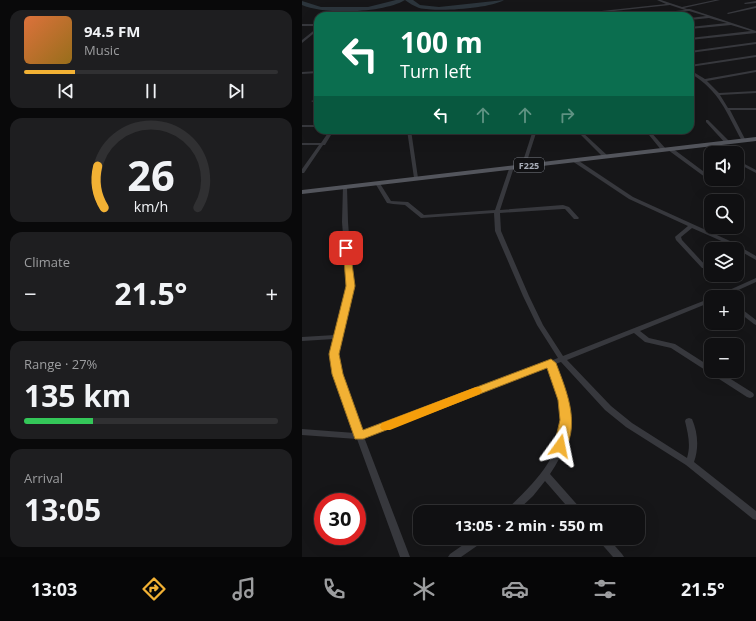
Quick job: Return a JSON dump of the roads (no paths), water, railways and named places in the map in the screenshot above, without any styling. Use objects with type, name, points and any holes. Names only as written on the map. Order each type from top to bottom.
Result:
[{"type":"main road","name":"F225","points":[[302,192],[377,182],[756,139]]},
{"type":"street","points":[[658,0],[711,16],[756,32]]},
{"type":"street","points":[[682,8],[719,0]]},
{"type":"street","points":[[745,3],[756,2]]},
{"type":"street","points":[[588,12],[670,4]]},
{"type":"street","points":[[728,13],[756,7]]},
{"type":"street","points":[[670,12],[690,10]]},
{"type":"street","points":[[694,18],[711,16]]},
{"type":"street","points":[[302,24],[314,25]]},
{"type":"street","points":[[694,28],[734,24]]},
{"type":"street","points":[[694,39],[756,32]]},
{"type":"street","points":[[302,42],[314,33]]},
{"type":"street","points":[[694,52],[756,44]]},
{"type":"street","points":[[694,65],[756,56]]},
{"type":"street","points":[[705,80],[756,71]]},
{"type":"street","points":[[302,73],[314,72]]},
{"type":"street","points":[[694,73],[705,80],[718,94],[728,109],[744,141]]},
{"type":"street","points":[[718,94],[756,92]]},
{"type":"street","points":[[728,109],[756,109]]},
{"type":"street","points":[[707,121],[728,143]]},
{"type":"street","points":[[302,126],[314,126]]},
{"type":"street","points":[[302,172],[329,134]]},
{"type":"street","points":[[410,134],[416,178]]},
{"type":"street","points":[[521,166],[526,158],[534,134]]},
{"type":"street","points":[[582,134],[606,156]]},
{"type":"street","points":[[651,134],[667,150],[704,174]]},
{"type":"street","points":[[302,144],[323,144]]},
{"type":"street","points":[[574,160],[631,198],[728,242],[756,258]]},
{"type":"street","points":[[744,165],[756,172]]},
{"type":"street","points":[[512,167],[497,212],[498,230],[540,325],[562,359],[608,408],[629,424],[689,463],[756,516]]},
{"type":"street","points":[[377,182],[389,202],[405,203],[409,205],[415,213],[423,217],[562,206],[576,218]]},
{"type":"street","points":[[345,186],[345,222],[350,286],[334,354],[337,374],[405,557]]},
{"type":"street","points":[[690,226],[678,237],[679,240],[704,267]]},
{"type":"street","points":[[734,290],[756,280]]},
{"type":"street","points":[[302,432],[359,436],[562,359],[704,303]]},
{"type":"street","points":[[744,314],[756,323]]},
{"type":"street","points":[[635,330],[647,340],[673,346],[750,395]]},
{"type":"street","points":[[302,338],[338,337]]},
{"type":"street","points":[[517,505],[545,476],[560,446],[566,420],[563,400],[551,363]]},
{"type":"street","points":[[689,421],[695,444],[689,463]]},
{"type":"street","points":[[545,476],[572,505]]},
{"type":"street","points":[[453,557],[471,545]]},
{"type":"street","points":[[608,545],[619,557]]},
{"type":"waterway","points":[[302,3],[313,8],[321,9],[368,9],[402,0]]},
{"type":"waterway","points":[[408,0],[416,5],[428,8],[471,6],[501,0]]}]
